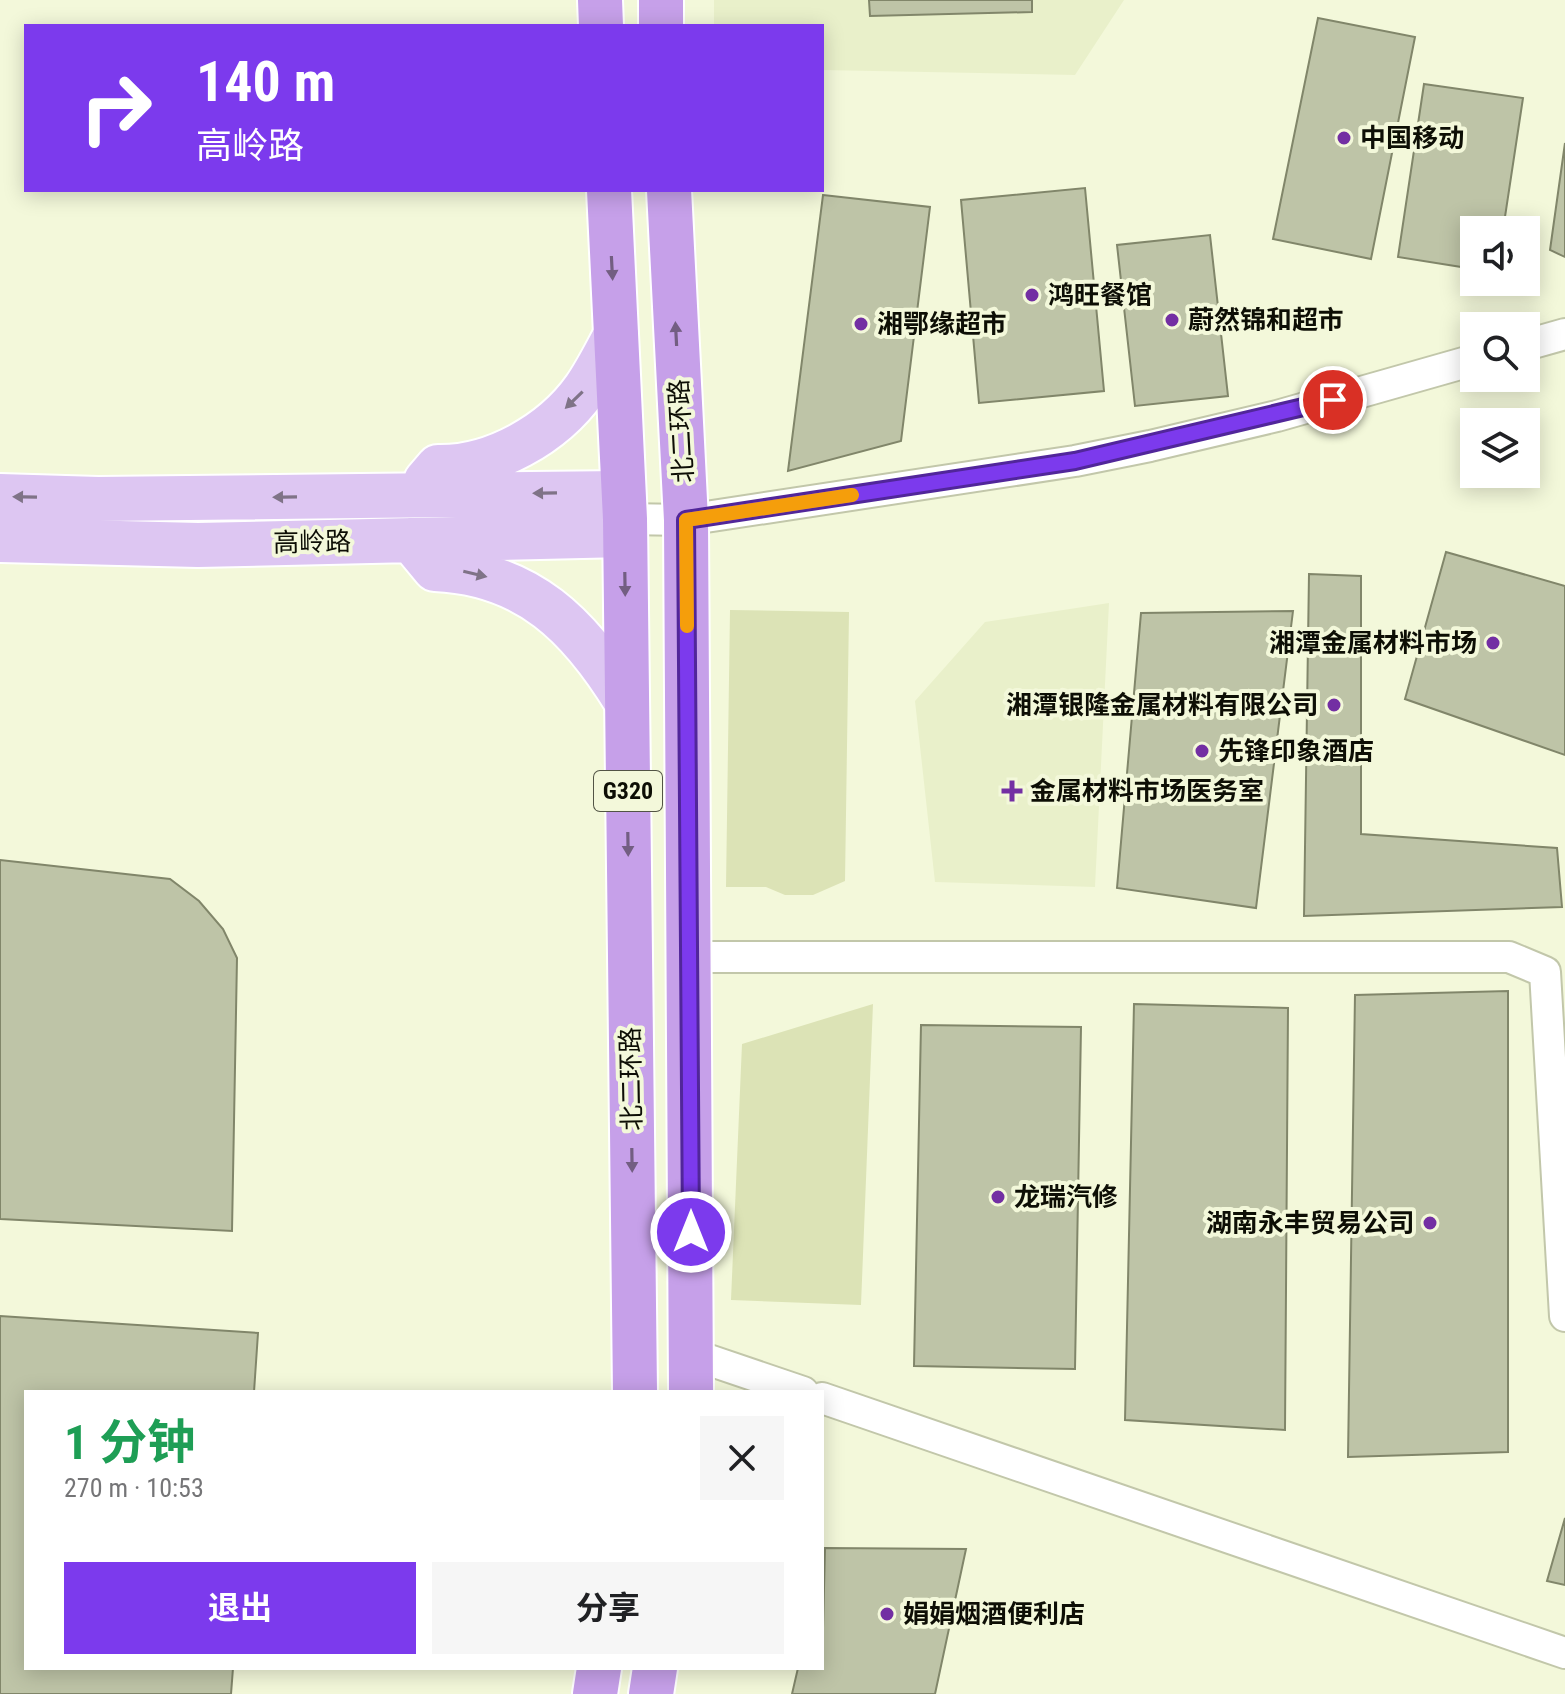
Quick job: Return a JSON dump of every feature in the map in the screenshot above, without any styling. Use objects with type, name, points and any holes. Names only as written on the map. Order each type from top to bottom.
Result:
[{"type":"highway","points":[[600,0],[601,24]]},
{"type":"highway","points":[[661,0],[661,24]]},
{"type":"highway","name":"北二环路","points":[[609,192],[624,516],[635,1390]]},
{"type":"highway","name":"北二环路","points":[[669,192],[686,520],[691,957],[691,1373]]},
{"type":"highway","points":[[595,1694],[599,1670]]},
{"type":"highway","points":[[651,1694],[655,1670]]},
{"type":"main road","points":[[413,495],[438,467],[464,468],[494,459],[527,441],[584,390],[616,335]]},
{"type":"main road","points":[[0,496],[98,499],[413,495],[624,516]]},
{"type":"main road","name":"高岭路","points":[[0,540],[198,545],[411,540],[624,516]]},
{"type":"main road","points":[[411,540],[435,569],[472,572],[498,580],[555,613],[593,650],[626,701]]},
{"type":"street","points":[[1540,341],[1565,334]]},
{"type":"street","name":"高岭路","points":[[624,516],[686,520],[1075,461],[1277,416],[1460,364]]},
{"type":"street","points":[[691,957],[1509,957],[1545,972],[1565,1316]]},
{"type":"street","points":[[691,1373],[791,1390]]},
{"type":"street","points":[[824,1399],[1565,1653]]},
{"type":"shaded area","points":[[714,0],[1124,0],[1075,75],[824,70],[824,24],[714,24]]},
{"type":"shaded area","name":"金属材料市场医务室","points":[[1109,603],[1095,887],[935,882],[915,701],[985,622]]},
{"type":"shaded area","points":[[730,610],[849,612],[845,881],[813,895],[785,895],[766,887],[726,887]]},
{"type":"shaded area","points":[[873,1004],[861,1305],[731,1300],[742,1044]]},
{"type":"building","points":[[869,0],[1032,0],[1032,12],[870,16]]},
{"type":"building","name":"中国移动","points":[[1318,18],[1415,37],[1371,259],[1273,239]]},
{"type":"building","points":[[1424,84],[1523,98],[1505,216],[1460,216],[1460,267],[1398,257]]},
{"type":"building","points":[[1565,143],[1565,257],[1550,250]]},
{"type":"building","name":"鸿旺餐馆","points":[[1085,188],[1104,391],[979,403],[961,200]]},
{"type":"building","name":"湘鄂缘超市","points":[[823,195],[930,207],[901,441],[788,471]]},
{"type":"building","name":"蔚然锦和超市","points":[[1210,235],[1228,396],[1135,406],[1117,245]]},
{"type":"building","name":"湘潭金属材料市场","points":[[1446,552],[1565,586],[1565,755],[1405,699]]},
{"type":"building","name":"湘潭银隆金属材料有限公司","points":[[1309,574],[1361,576],[1361,834],[1557,848],[1562,907],[1304,916]]},
{"type":"building","name":"先锋印象酒店","points":[[1293,611],[1256,908],[1117,888],[1141,613]]},
{"type":"building","points":[[0,860],[170,879],[199,901],[223,929],[237,958],[232,1231],[0,1219]]},
{"type":"building","name":"湖南永丰贸易公司","points":[[1508,991],[1508,1452],[1348,1457],[1355,995]]},
{"type":"building","points":[[1134,1004],[1288,1008],[1285,1430],[1125,1420]]},
{"type":"building","name":"龙瑞汽修","points":[[921,1025],[1081,1027],[1075,1369],[914,1366]]},
{"type":"building","points":[[0,1316],[258,1333],[254,1390],[24,1390],[24,1670],[233,1670],[231,1694],[0,1694]]},
{"type":"building","points":[[1565,1518],[1565,1585],[1547,1581]]},
{"type":"building","name":"娟娟烟酒便利店","points":[[825,1548],[966,1549],[935,1694],[792,1694],[798,1670],[824,1670]]},
{"type":"slow traffic","points":[[687,626],[686,520],[852,495]]},
{"type":"place","name":"中国移动","points":[[1344,138]]},
{"type":"place","name":"鸿旺餐馆","points":[[1032,295]]},
{"type":"place","name":"蔚然锦和超市","points":[[1172,320]]},
{"type":"place","name":"湘鄂缘超市","points":[[861,324]]},
{"type":"place","name":"湘潭金属材料市场","points":[[1493,643]]},
{"type":"place","name":"湘潭银隆金属材料有限公司","points":[[1334,705]]},
{"type":"place","name":"先锋印象酒店","points":[[1202,751]]},
{"type":"place","name":"金属材料市场医务室","points":[[1012,791]]},
{"type":"place","name":"龙瑞汽修","points":[[998,1197]]},
{"type":"place","name":"湖南永丰贸易公司","points":[[1430,1223]]},
{"type":"place","name":"娟娟烟酒便利店","points":[[887,1614]]},
{"type":"route","points":[[691,1232],[686,520],[1075,461],[1277,416],[1333,400]]}]
